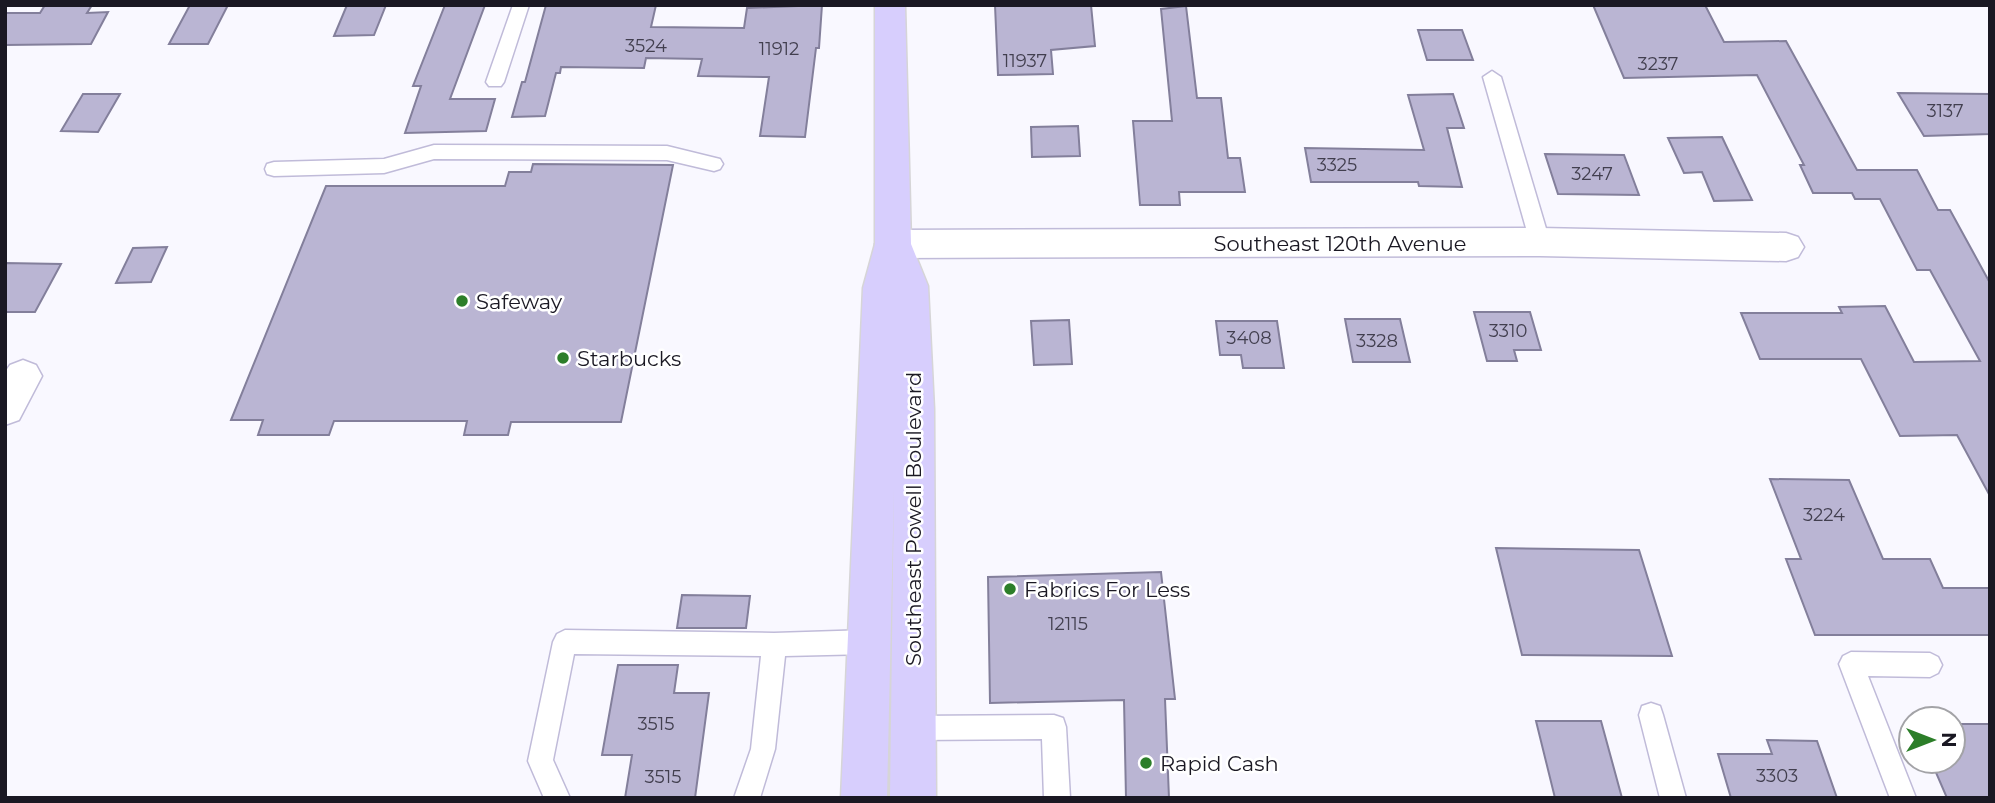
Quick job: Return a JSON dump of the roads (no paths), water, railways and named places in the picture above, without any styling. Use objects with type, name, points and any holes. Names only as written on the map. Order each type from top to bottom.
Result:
[{"type":"main road","name":"Southeast Powell Boulevard","points":[[864,798],[881,288],[893,244],[890,5]]},
{"type":"main road","name":"Southeast Powell Boulevard","points":[[893,244],[910,286],[915,396],[913,798]]},
{"type":"street","name":"Southeast 120th Avenue","points":[[893,244],[1540,242],[1786,247]]},
{"type":"lane","points":[[495,82],[521,5]]},
{"type":"lane","points":[[1492,77],[1540,242]]},
{"type":"lane","points":[[274,169],[384,166],[434,152],[667,153],[714,164]]},
{"type":"lane","points":[[556,798],[540,761],[565,642],[774,645],[869,642]]},
{"type":"lane","points":[[747,798],[763,749],[774,645]]},
{"type":"lane","points":[[1903,798],[1850,664],[1930,665]]},
{"type":"lane","points":[[1651,715],[1673,798]]},
{"type":"lane","points":[[913,729],[1054,727],[1056,798]]},
{"type":"place","name":"Safeway","points":[[462,301]]},
{"type":"place","name":"Starbucks","points":[[563,358]]},
{"type":"place","name":"Fabrics For Less","points":[[1010,589]]},
{"type":"place","name":"Rapid Cash","points":[[1146,763]]}]
